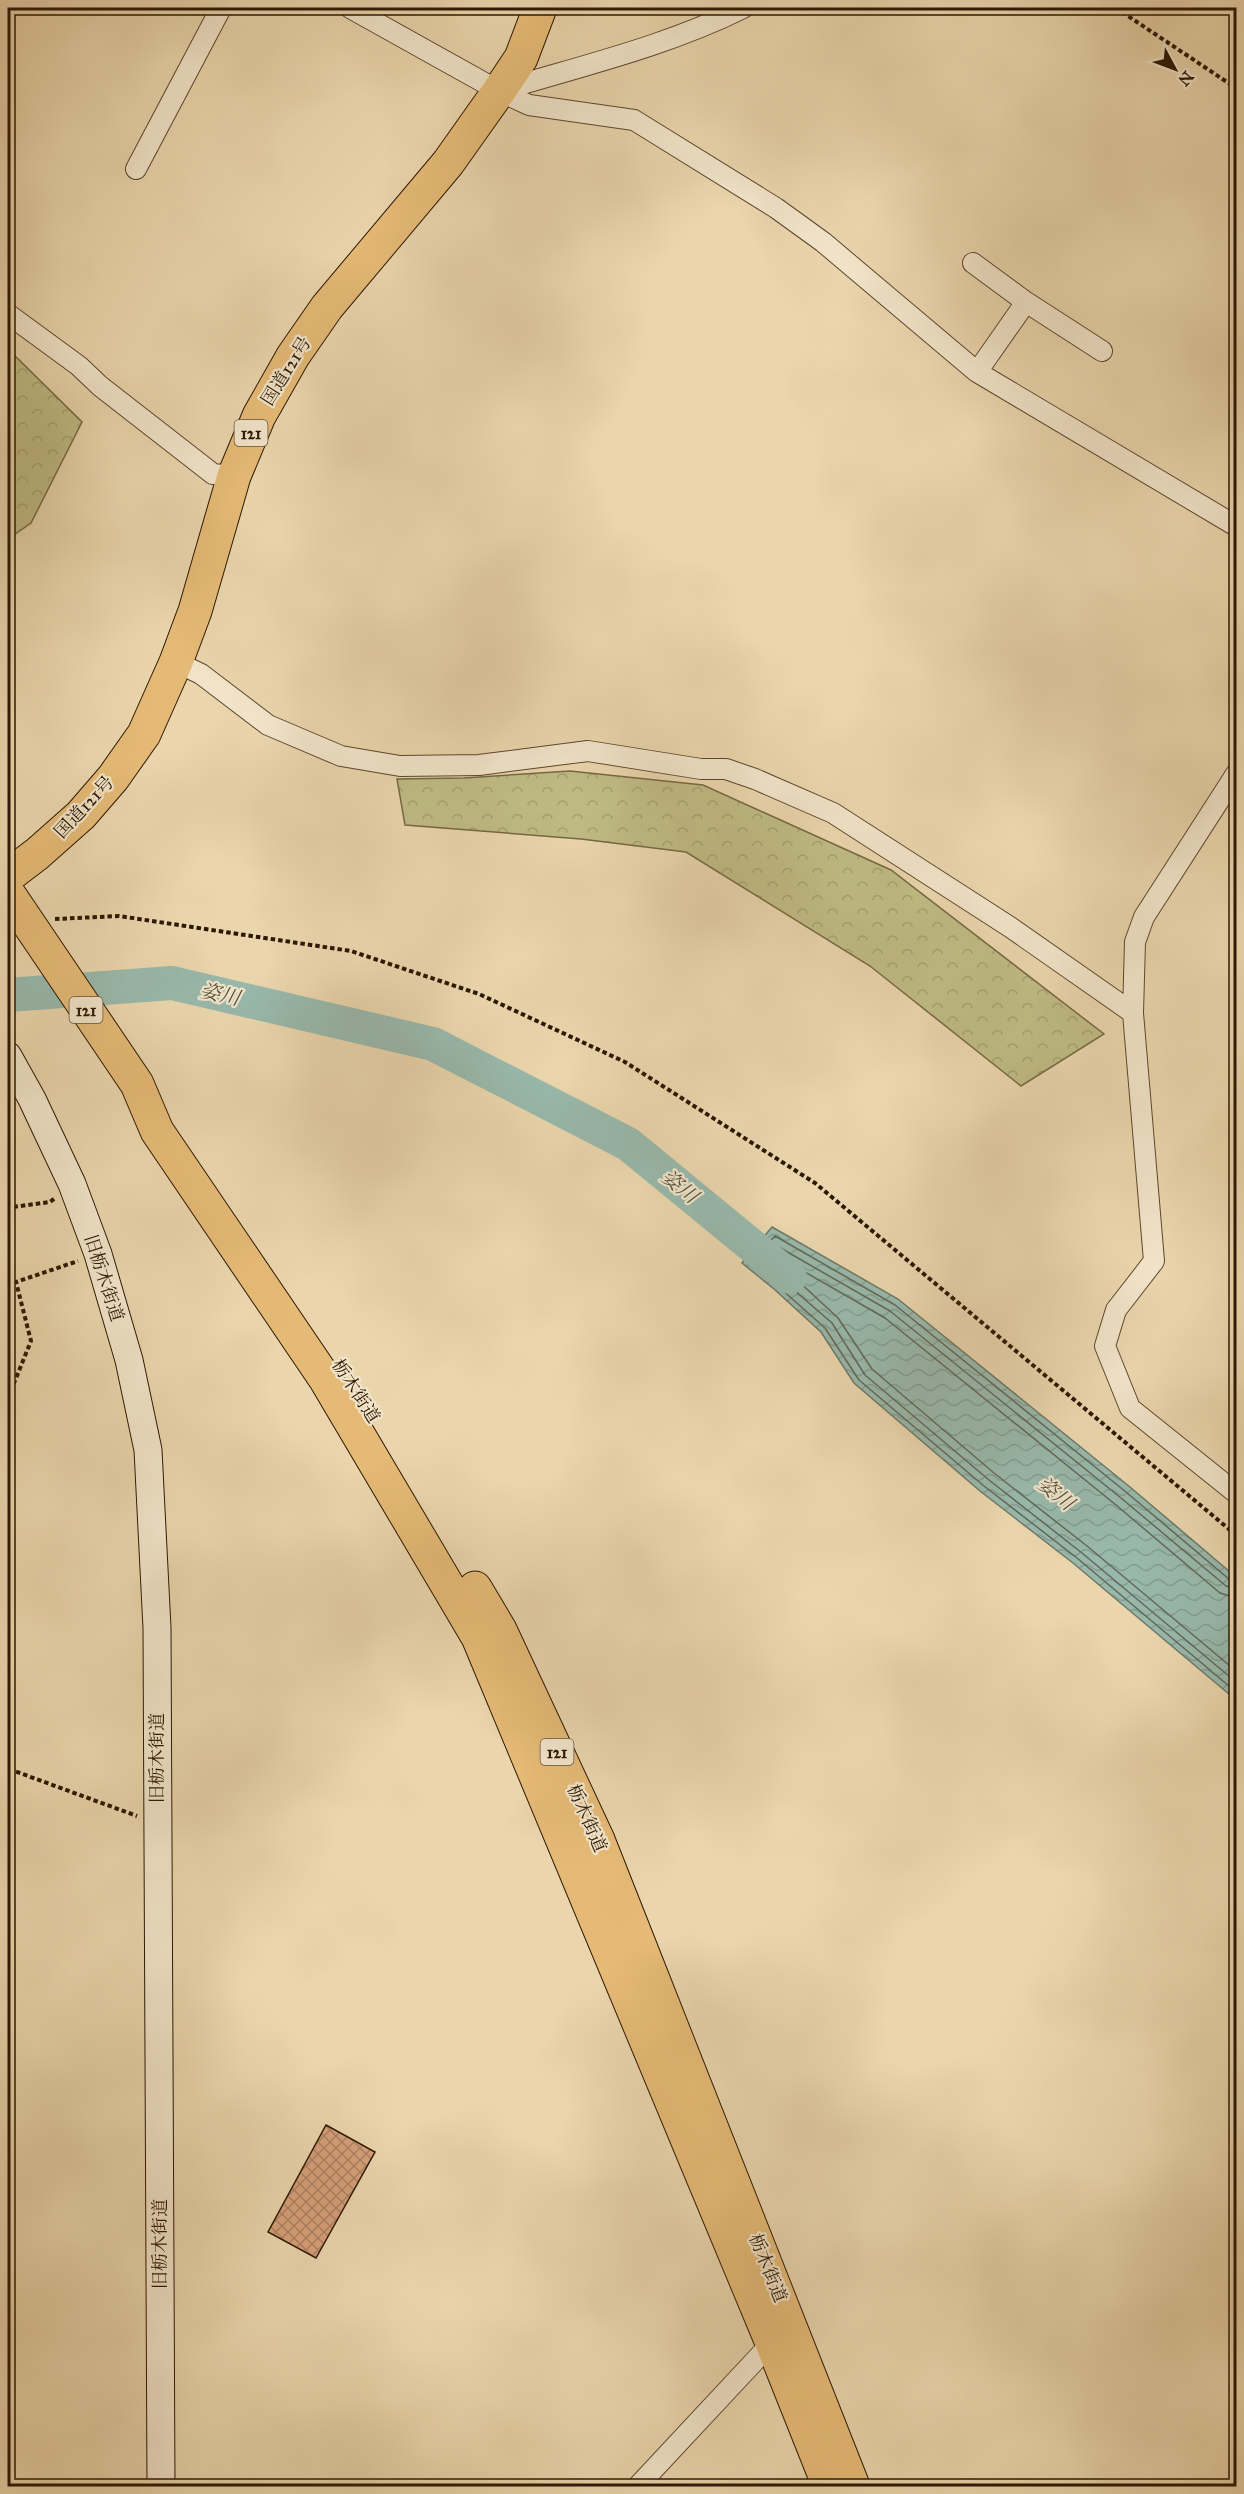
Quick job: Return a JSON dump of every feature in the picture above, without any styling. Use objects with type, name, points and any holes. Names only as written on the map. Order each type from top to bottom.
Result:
[{"type":"highway","name":"国道121号","points":[[8,876],[37,855],[81,815],[113,778],[144,734],[176,662],[195,611],[234,476],[258,416],[293,356],[327,308],[448,164],[499,91],[521,58],[540,8]]},
{"type":"highway","name":"栃木街道","points":[[8,893],[137,1084],[178,1124],[363,1400],[500,1630],[598,1840],[781,2333],[829,2487]]},
{"type":"highway","name":"栃木街道","points":[[781,2333],[853,2487]]},
{"type":"street","points":[[136,169],[221,8]]},
{"type":"street","points":[[350,8],[499,91],[529,105],[634,120],[776,208],[824,242],[977,372],[1236,526]]},
{"type":"street","points":[[499,91],[705,26],[743,8]]},
{"type":"street","points":[[972,263],[1026,302],[1102,351]]},
{"type":"street","points":[[977,372],[1026,302]]},
{"type":"street","points":[[8,314],[80,366],[100,386],[213,474],[234,476]]},
{"type":"street","points":[[176,662],[201,674],[268,725],[341,756],[400,766],[479,765],[588,751],[701,769],[726,769],[755,779],[833,813],[1010,927],[1133,1013]]},
{"type":"street","points":[[1236,774],[1144,917],[1135,942],[1133,1013],[1154,1261],[1116,1310],[1105,1346],[1130,1408],[1236,1493]]},
{"type":"street","name":"旧栃木街道","points":[[14,1067],[72,1184],[98,1254],[129,1360],[148,1450],[157,1628],[161,2487]]},
{"type":"street","points":[[638,2487],[781,2333]]},
{"type":"path","points":[[1116,8],[1236,88]]},
{"type":"path","points":[[30,928],[119,916],[351,951],[479,994],[625,1062],[815,1183],[1236,1536]]},
{"type":"path","points":[[8,1202],[13,1207],[50,1202],[72,1184]]},
{"type":"path","points":[[8,1398],[31,1341],[16,1282],[98,1254]]},
{"type":"path","points":[[9,1769],[157,1824]]},
{"type":"green space","points":[[8,349],[82,422],[31,523],[8,539]]},
{"type":"green space","points":[[570,771],[703,785],[891,870],[1104,1034],[1021,1086],[870,966],[686,852],[581,839],[405,825],[397,779],[464,778]]},
{"type":"water","points":[[772,1227],[898,1299],[1130,1487],[1236,1577],[1236,1700],[1073,1563],[980,1491],[854,1383],[821,1332],[742,1263]]},
{"type":"building","points":[[326,2125],[375,2152],[316,2258],[268,2232]]},
{"type":"waterway","name":"姿川","points":[[8,995],[172,983],[433,1044],[628,1144],[790,1277]]}]
